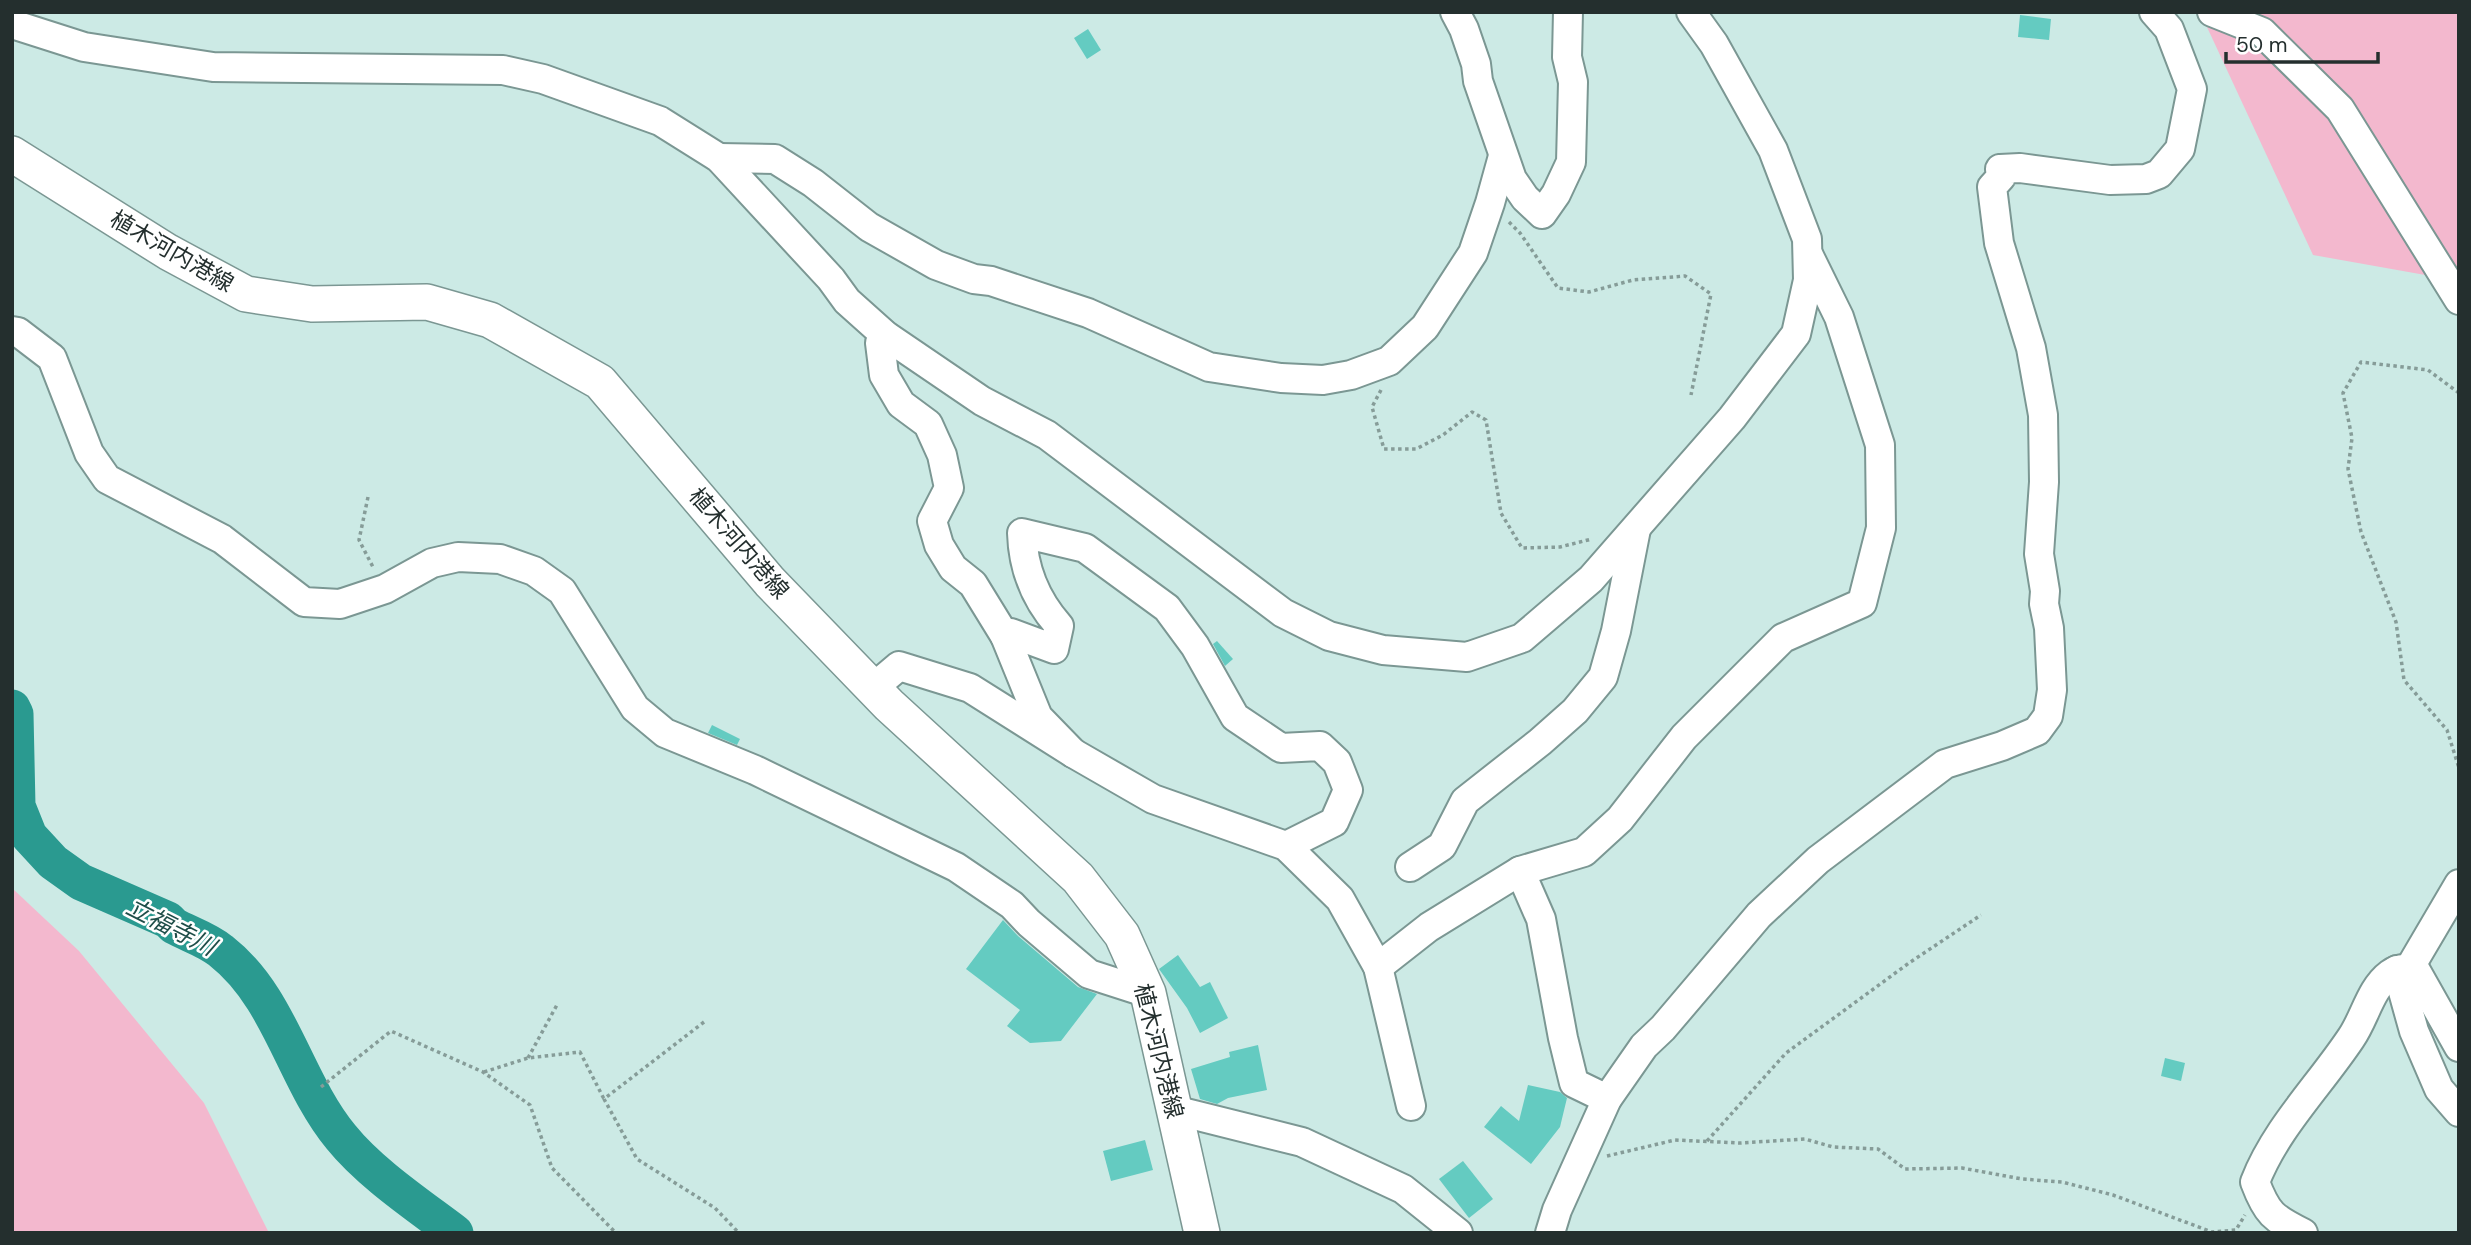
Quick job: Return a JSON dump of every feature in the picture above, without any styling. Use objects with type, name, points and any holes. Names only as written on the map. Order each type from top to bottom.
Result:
[{"type":"main road","name":"植木河内港線","points":[[12,154],[168,252],[246,294],[312,303],[427,302],[490,320],[600,382],[770,582],[873,688],[1078,878],[1122,935],[1148,993],[1202,1233]]},
{"type":"street","points":[[1455,12],[1476,64],[1478,81],[1511,179],[1525,198],[1542,214],[1556,194],[1571,162],[1573,82],[1567,57],[1568,12]]},
{"type":"street","points":[[12,24],[85,47],[213,67],[503,70],[543,79],[660,121],[719,158],[831,279],[847,301],[885,335],[982,401],[1047,435],[1283,613],[1329,636],[1372,647],[1468,657],[1522,638],[1591,579],[1732,418],[1796,334],[1808,280],[1807,239],[1773,150],[1714,44],[1691,12]]},
{"type":"street","points":[[1550,1233],[1557,1210],[1607,1099],[1644,1046],[1663,1028],[1759,915],[1818,860],[1945,764],[2002,746],[2037,731],[2048,716],[2052,690],[2049,628],[2039,554],[2044,482],[2043,415],[2031,348],[1999,243],[1992,187],[2001,177],[2000,170],[2020,168],[2110,180],[2147,178],[2159,174],[2180,149],[2192,89],[2169,29],[2154,12]]},
{"type":"street","points":[[2212,12],[2262,32],[2340,109],[2459,300]]},
{"type":"street","points":[[719,158],[775,159],[813,183],[869,227],[936,265],[1088,313],[1209,367],[1281,378],[1322,380],[1351,375],[1389,361],[1425,327],[1472,253],[1503,156]]},
{"type":"street","points":[[1378,967],[1429,927],[1520,871],[1584,852],[1620,819],[1684,737],[1783,638],[1862,603],[1881,528],[1880,445],[1839,317],[1808,252]]},
{"type":"street","points":[[12,331],[18,332],[52,358],[89,453],[107,479],[222,539],[304,602],[340,604],[385,589],[432,563],[458,557],[500,559],[534,571],[562,591],[635,708],[665,733],[755,770],[956,867],[1012,905],[1089,974],[1148,993]]},
{"type":"street","points":[[885,335],[880,343],[884,374],[901,404],[928,424],[942,455],[950,488],[932,521],[939,545],[953,568],[973,584],[1005,636],[1038,716],[1073,753]]},
{"type":"street","points":[[1410,867],[1442,846],[1465,801],[1575,711],[1603,677],[1616,631],[1637,526]]},
{"type":"street","points":[[1005,636],[1011,633],[1054,649],[1059,626],[1042,607],[1023,557],[1022,533],[1085,548],[1120,572],[1167,608],[1195,646],[1235,717],[1281,748],[1320,746],[1336,762],[1348,790],[1334,822],[1286,846]]},
{"type":"street","points":[[873,688],[898,666],[970,688],[1073,753],[1153,799],[1286,846],[1340,899],[1378,967],[1411,1106]]},
{"type":"street","points":[[1520,871],[1541,919],[1574,1083],[1607,1099]]},
{"type":"street","points":[[2459,884],[2403,969],[2414,1031],[2439,1089],[2459,1112]]},
{"type":"street","points":[[2303,1233],[2277,1218],[2265,1207],[2255,1182],[2266,1155],[2353,1036],[2376,990],[2388,975],[2403,969],[2416,971],[2459,1047]]},
{"type":"street","points":[[1174,1110],[1302,1142],[1403,1189],[1458,1233]]},
{"type":"path","points":[[1490,203],[1520,233],[1558,288],[1589,292],[1633,280],[1685,276],[1712,294],[1691,395]]},
{"type":"path","points":[[2459,393],[2428,370],[2361,362],[2343,393],[2352,438],[2348,469],[2361,532],[2396,622],[2404,680],[2447,730],[2459,768]]},
{"type":"path","points":[[1381,364],[1381,393],[1372,407],[1384,449],[1416,449],[1443,435],[1472,412],[1486,420],[1502,513],[1522,548],[1560,547],[1593,539]]},
{"type":"path","points":[[368,497],[359,540],[385,589]]},
{"type":"path","points":[[1707,1141],[1786,1053],[1909,963],[1981,915]]},
{"type":"path","points":[[528,1058],[558,1003]]},
{"type":"path","points":[[604,1099],[704,1022]]},
{"type":"path","points":[[321,1087],[391,1031],[483,1072],[530,1105],[552,1168],[616,1233]]},
{"type":"path","points":[[483,1072],[528,1058],[580,1052],[637,1159],[715,1208],[739,1233]]},
{"type":"path","points":[[1578,1163],[1675,1140],[1740,1143],[1805,1139],[1833,1147],[1878,1150],[1905,1169],[1962,1168],[2022,1179],[2062,1182],[2113,1195],[2212,1232],[2236,1230],[2258,1191]]},
{"type":"shaded area","points":[[2200,12],[2459,12],[2459,281],[2313,255]]},
{"type":"shaded area","points":[[12,888],[79,951],[204,1103],[269,1233],[12,1233]]},
{"type":"building","points":[[2020,15],[2051,19],[2049,40],[2018,37]]},
{"type":"building","points":[[1088,29],[1101,50],[1087,59],[1074,38]]},
{"type":"building","points":[[1217,641],[1233,659],[1225,666],[1213,644]]},
{"type":"building","points":[[712,725],[740,739],[737,745],[708,733]]},
{"type":"building","points":[[1003,920],[1078,987],[1097,994],[1061,1041],[1030,1043],[1007,1026],[1020,1010],[966,969]]},
{"type":"building","points":[[1178,955],[1200,987],[1210,982],[1228,1018],[1200,1033],[1187,1008],[1159,969]]},
{"type":"building","points":[[1258,1045],[1267,1090],[1228,1098],[1217,1104],[1200,1099],[1191,1069],[1230,1057],[1229,1052]]},
{"type":"building","points":[[2165,1058],[2185,1063],[2181,1081],[2161,1076]]},
{"type":"building","points":[[1528,1085],[1560,1092],[1567,1098],[1560,1127],[1531,1164],[1484,1127],[1501,1106],[1519,1121]]},
{"type":"building","points":[[1145,1140],[1153,1170],[1111,1181],[1103,1151]]},
{"type":"building","points":[[1463,1161],[1493,1199],[1469,1218],[1439,1179]]},
{"type":"waterway","name":"立福寺川","points":[[12,708],[15,714],[17,806],[29,836],[53,862],[81,882],[168,920],[174,926],[221,951],[241,970],[273,1015],[311,1090],[341,1137],[380,1176],[455,1233]]}]
